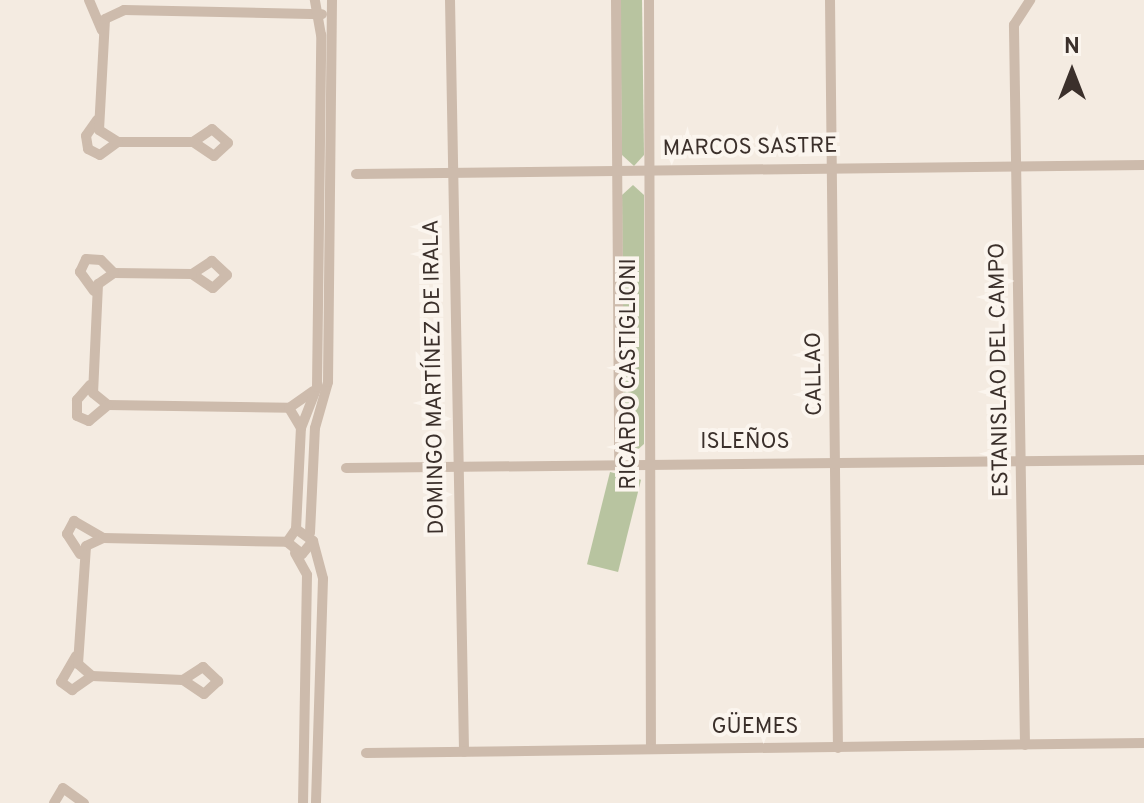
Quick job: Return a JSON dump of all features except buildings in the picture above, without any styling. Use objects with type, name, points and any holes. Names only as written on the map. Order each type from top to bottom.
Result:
[{"type":"street","points":[[89,0],[102,30]]},
{"type":"street","points":[[115,0],[124,10]]},
{"type":"street","points":[[287,542],[296,529],[301,428],[317,387],[315,0]]},
{"type":"street","points":[[295,553],[308,552],[311,537],[315,428],[328,382],[332,0]]},
{"type":"street","name":"DOMINGO MARTÍNEZ DE IRALA","points":[[450,0],[455,468],[464,752]]},
{"type":"street","name":"RICARDO CASTIGLIONI","points":[[616,0],[619,464]]},
{"type":"street","name":"RICARDO CASTIGLIONI","points":[[649,0],[651,749]]},
{"type":"street","name":"CALLAO","points":[[830,0],[838,748]]},
{"type":"street","name":"ESTANISLAO DEL CAMPO","points":[[1025,745],[1014,25],[1028,1]]},
{"type":"street","points":[[193,142],[118,142],[100,155],[88,149],[86,136],[97,120],[105,19],[124,10],[332,14]]},
{"type":"street","points":[[97,120],[118,142]]},
{"type":"street","name":"MARCOS SASTRE","points":[[356,174],[1144,165]]},
{"type":"street","points":[[114,273],[101,260],[86,259],[80,272],[94,291],[90,385],[77,400],[77,416],[89,421],[108,405],[289,408],[317,387]]},
{"type":"street","points":[[94,291],[114,273],[192,274]]},
{"type":"street","points":[[90,385],[108,405]]},
{"type":"street","points":[[289,408],[301,428]]},
{"type":"street","name":"ISLEÑOS","points":[[346,468],[1144,460]]},
{"type":"street","points":[[183,680],[92,676],[72,690],[61,682],[76,656],[80,554],[67,534],[74,521],[103,538],[287,542]]},
{"type":"street","points":[[296,529],[311,537],[323,579],[316,803]]},
{"type":"street","points":[[80,554],[103,538]]},
{"type":"street","points":[[287,542],[307,575],[303,803]]},
{"type":"street","points":[[76,656],[92,676]]},
{"type":"street","name":"GÜEMES","points":[[366,753],[1144,743]]},
{"type":"street","points":[[54,803],[63,788],[84,803]]},
{"type":"green space","points":[[620,0],[642,0],[644,155],[634,166],[622,155]]},
{"type":"green space","points":[[633,185],[644,195],[644,444],[634,453],[624,444],[622,195]]},
{"type":"green space","points":[[610,472],[641,480],[618,572],[587,564]]}]
